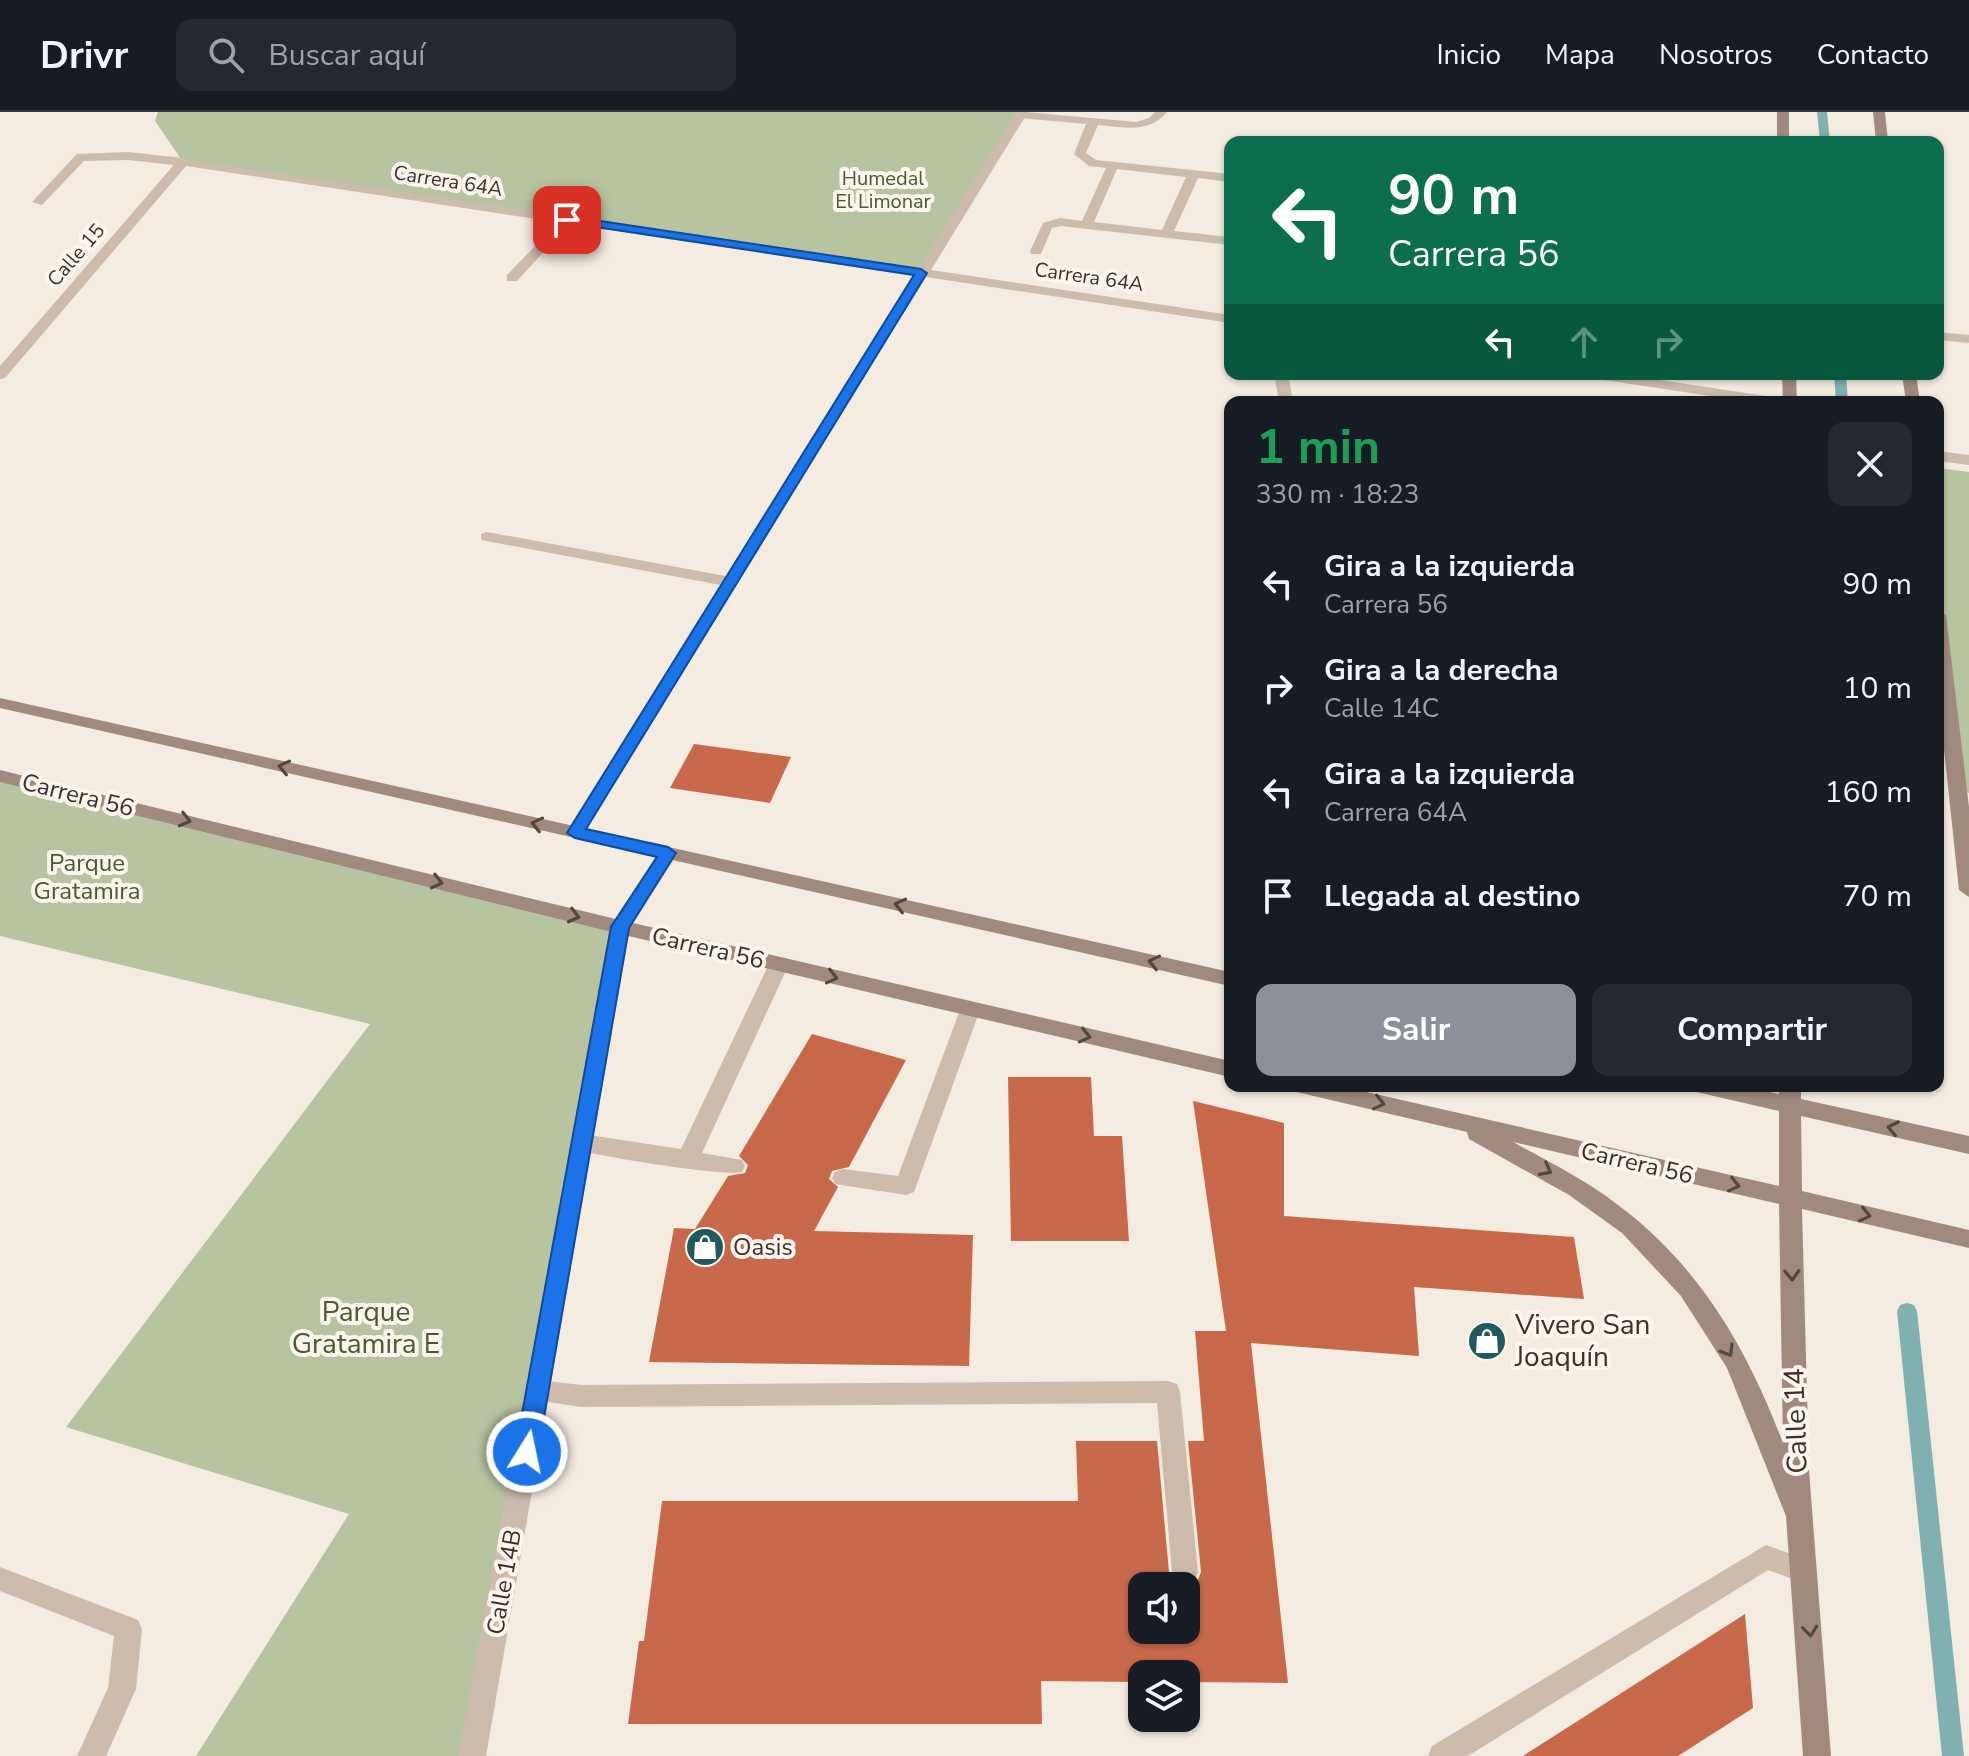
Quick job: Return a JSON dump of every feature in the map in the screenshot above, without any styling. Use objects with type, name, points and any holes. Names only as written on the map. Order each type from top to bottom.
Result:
[{"type":"street","points":[[575,833],[1021,114],[1093,122],[1145,123],[1158,118],[1161,112]]},
{"type":"street","points":[[1783,112],[1783,136]]},
{"type":"street","points":[[1879,112],[1881,136]]},
{"type":"street","points":[[1093,122],[1080,154],[1093,163],[1224,178]]},
{"type":"street","name":"Carrera 64A","points":[[38,202],[81,157],[128,156],[1224,318]]},
{"type":"street","name":"Calle 15","points":[[0,375],[183,162]]},
{"type":"street","points":[[1087,224],[1112,167]]},
{"type":"street","points":[[1167,233],[1193,175]]},
{"type":"street","points":[[512,278],[567,220]]},
{"type":"street","points":[[1036,251],[1050,224],[1087,224],[1224,240]]},
{"type":"street","points":[[1944,337],[1969,339]]},
{"type":"street","points":[[1631,380],[1739,396]]},
{"type":"street","points":[[1944,457],[1969,460]]},
{"type":"street","points":[[487,537],[731,582]]},
{"type":"street","points":[[1944,668],[1969,890]]},
{"type":"street","points":[[0,703],[1224,978]]},
{"type":"street","name":"Carrera 56","points":[[0,776],[620,927],[1224,1068]]},
{"type":"street","name":"Calle 14B","points":[[472,1756],[620,927],[668,853]]},
{"type":"street","points":[[687,1161],[779,964]]},
{"type":"street","points":[[843,1178],[906,1186],[970,1010]]},
{"type":"street","name":"Carrera 56","points":[[1331,1092],[1969,1239]]},
{"type":"street","points":[[1756,1092],[1790,1096],[1969,1145]]},
{"type":"street","name":"Calle 14","points":[[1790,1096],[1789,1197],[1799,1526],[1816,1695],[1817,1756]]},
{"type":"street","points":[[1452,1120],[1587,1195],[1631,1228],[1660,1257],[1708,1318],[1746,1383],[1799,1526]]},
{"type":"street","points":[[582,1143],[734,1166]]},
{"type":"street","points":[[538,1391],[581,1396],[1168,1392],[1185,1572]]},
{"type":"street","points":[[1442,1756],[1766,1557],[1804,1571]]},
{"type":"street","points":[[0,1579],[128,1629],[122,1689],[91,1756]]},
{"type":"green space","name":"Humedal El Limonar","points":[[158,112],[1022,112],[921,273],[183,162],[155,121]]},
{"type":"green space","points":[[1944,469],[1969,472],[1969,793],[1957,791],[1944,671]]},
{"type":"green space","name":"Parque Gratamira E","points":[[0,776],[620,927],[473,1755],[489,1756],[196,1756],[349,1514],[66,1427],[370,1024],[0,936]]},
{"type":"building","points":[[694,744],[791,757],[770,803],[670,788]]},
{"type":"building","points":[[812,1034],[906,1060],[849,1167],[832,1171],[829,1179],[838,1187],[814,1231],[973,1235],[969,1366],[649,1362],[674,1228],[695,1229],[728,1176],[745,1173],[748,1165],[739,1156]]},
{"type":"building","points":[[1008,1077],[1091,1077],[1094,1136],[1122,1136],[1129,1241],[1011,1241]]},
{"type":"building","points":[[1193,1101],[1284,1123],[1284,1216],[1574,1237],[1584,1299],[1414,1287],[1419,1356],[1251,1343],[1288,1683],[1200,1682],[1200,1660],[1128,1660],[1128,1682],[1041,1681],[1042,1724],[628,1724],[639,1641],[644,1641],[662,1501],[1078,1501],[1076,1441],[1157,1441],[1169,1572],[1128,1572],[1128,1644],[1200,1644],[1201,1572],[1188,1441],[1204,1441],[1195,1331],[1226,1331]]},
{"type":"building","points":[[1745,1614],[1753,1708],[1678,1756],[1523,1756]]},
{"type":"waterway","points":[[1822,112],[1824,136]]},
{"type":"waterway","points":[[1840,380],[1842,396]]},
{"type":"waterway","points":[[1907,1311],[1953,1756]]},
{"type":"place","name":"Oasis","points":[[705,1247]]},
{"type":"place","name":"Vivero San Joaquín","points":[[1487,1341]]},
{"type":"route","points":[[527,1452],[620,927],[668,853],[575,833],[921,273],[567,220]]},
{"type":"park label","name":"Parque Gratamira","points":[[87,877]]}]
